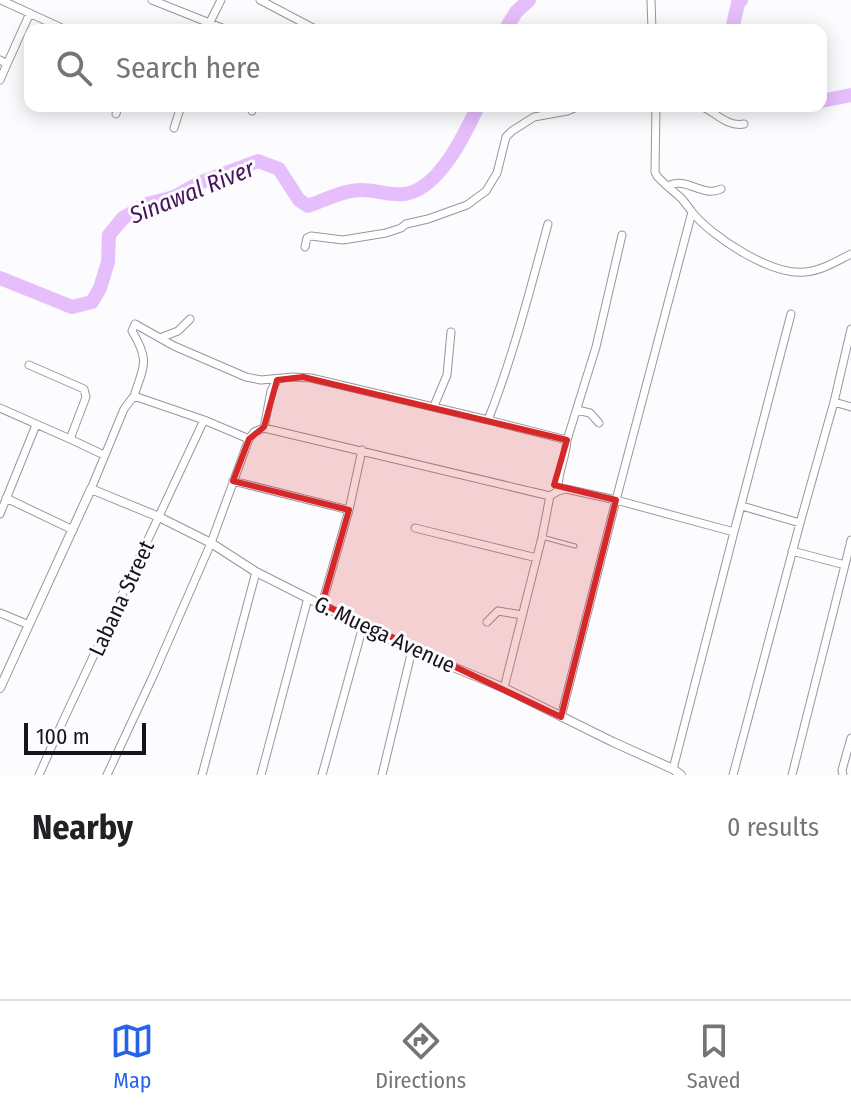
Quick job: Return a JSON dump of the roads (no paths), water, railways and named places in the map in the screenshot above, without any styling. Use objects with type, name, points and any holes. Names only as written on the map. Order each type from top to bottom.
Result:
[{"type":"street","points":[[1,0],[53,24]]},
{"type":"street","points":[[152,0],[203,24]]},
{"type":"street","points":[[208,24],[221,0]]},
{"type":"street","points":[[260,0],[306,24]]},
{"type":"street","points":[[651,0],[652,24]]},
{"type":"street","points":[[24,24],[30,13]]},
{"type":"street","points":[[0,80],[4,62],[24,24]]},
{"type":"street","points":[[174,128],[179,112]]},
{"type":"street","points":[[305,247],[307,238],[311,236],[343,240],[386,233],[467,205],[481,195],[491,182],[501,163],[506,137],[512,131],[534,117],[562,112]]},
{"type":"street","points":[[656,112],[655,172],[692,212],[736,248],[766,264],[792,272],[814,270],[851,254]]},
{"type":"street","points":[[713,112],[729,123],[744,124]]},
{"type":"street","points":[[668,186],[676,182],[688,183],[712,193],[721,189]]},
{"type":"street","points":[[561,717],[692,212]]},
{"type":"street","points":[[488,420],[548,224]]},
{"type":"street","points":[[558,491],[558,476],[596,347],[622,235]]},
{"type":"street","points":[[677,772],[734,532],[791,314]]},
{"type":"street","points":[[160,338],[178,331],[190,319]]},
{"type":"street","points":[[0,688],[127,403],[134,396],[144,364],[144,354],[132,331],[135,324],[232,372],[256,379],[311,378],[567,440]]},
{"type":"street","points":[[733,775],[851,329]]},
{"type":"street","points":[[434,406],[447,375],[451,332]]},
{"type":"street","points":[[29,365],[81,386],[86,391],[84,406],[70,439]]},
{"type":"street","points":[[264,428],[271,391],[277,380]]},
{"type":"street","points":[[134,396],[249,439]]},
{"type":"street","points":[[834,402],[851,407]]},
{"type":"street","points":[[0,408],[104,455]]},
{"type":"street","points":[[577,410],[590,413],[599,423]]},
{"type":"street","name":"Labana Street","points":[[39,775],[204,420]]},
{"type":"street","points":[[0,514],[36,425]]},
{"type":"street","points":[[107,775],[211,543],[249,439],[254,432],[264,428],[550,496],[558,491],[573,489],[734,532]]},
{"type":"street","points":[[322,604],[349,510],[362,450]]},
{"type":"street","points":[[233,481],[349,510]]},
{"type":"street","name":"G. Muega Avenue","points":[[91,489],[211,543],[256,572],[412,650],[504,688],[677,772]]},
{"type":"street","points":[[504,688],[550,496]]},
{"type":"street","points":[[6,498],[73,530]]},
{"type":"street","points":[[742,506],[800,523]]},
{"type":"street","points":[[415,528],[537,558]]},
{"type":"street","points":[[792,775],[851,540]]},
{"type":"street","points":[[792,551],[845,565]]},
{"type":"street","points":[[202,775],[256,572]]},
{"type":"street","points":[[261,775],[308,598]]},
{"type":"street","points":[[487,622],[498,611],[522,615]]},
{"type":"street","points":[[0,613],[29,625]]},
{"type":"street","points":[[322,775],[363,626]]},
{"type":"street","points":[[382,775],[412,650]]},
{"type":"street","points":[[843,775],[851,738]]},
{"type":"lane","points":[[542,537],[575,546]]},
{"type":"waterway","name":"Sinawal River","points":[[509,24],[529,0]]},
{"type":"waterway","name":"Sinawal River","points":[[733,24],[741,0]]},
{"type":"waterway","name":"Sinawal River","points":[[827,100],[851,95]]},
{"type":"waterway","name":"Sinawal River","points":[[0,278],[72,307],[92,302],[108,262],[109,235],[123,218],[147,204],[174,197],[199,183],[258,161],[279,169],[299,200],[308,206],[355,190],[388,194],[417,190],[429,182],[449,159],[475,112]]}]
